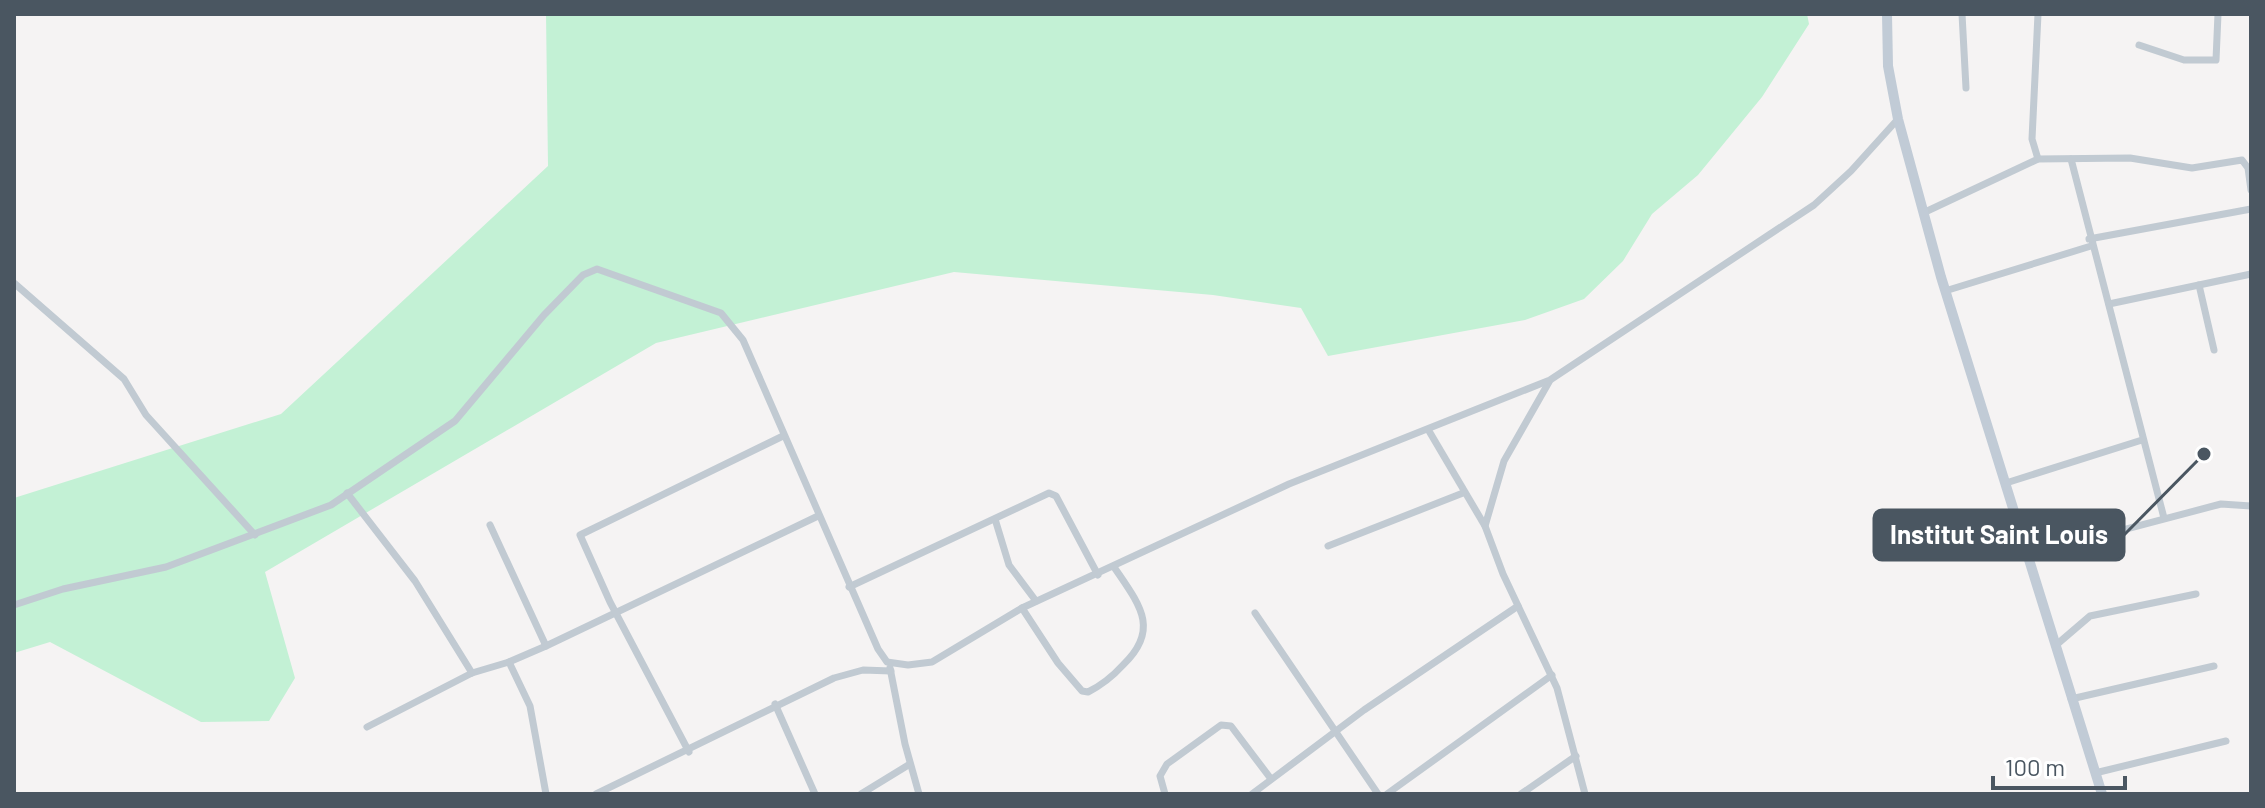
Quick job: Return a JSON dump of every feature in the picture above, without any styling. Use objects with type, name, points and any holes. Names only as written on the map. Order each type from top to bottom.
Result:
[{"type":"main road","points":[[1887,14],[1888,66],[1898,119],[1923,213],[2102,794]]},
{"type":"street","points":[[1962,14],[1966,88]]},
{"type":"street","points":[[2038,14],[2032,126],[2038,159]]},
{"type":"street","points":[[2139,45],[2184,60],[2216,60],[2218,14]]},
{"type":"street","points":[[596,794],[689,752],[775,704],[834,678],[863,670],[932,662],[1036,601],[1098,575],[1289,484],[1429,431],[1550,380],[1814,205],[1851,171],[1898,119]]},
{"type":"street","points":[[1923,213],[2038,159],[2130,158],[2192,168],[2242,160],[2248,168],[2251,190]]},
{"type":"street","points":[[2071,159],[2090,242],[2164,518]]},
{"type":"street","points":[[1945,291],[2090,242],[2251,209]]},
{"type":"street","points":[[14,605],[63,589],[166,567],[309,515],[455,421],[544,315],[583,275],[597,269],[728,316],[743,340],[849,587],[889,667],[919,794]]},
{"type":"street","points":[[2109,304],[2251,274]]},
{"type":"street","points":[[14,283],[124,379],[146,415],[255,535]]},
{"type":"street","points":[[2199,285],[2214,350]]},
{"type":"street","points":[[1485,526],[1504,461],[1550,380]]},
{"type":"street","points":[[1429,431],[1485,526],[1518,606],[1552,675],[1585,794]]},
{"type":"street","points":[[689,752],[580,537],[582,532],[783,436]]},
{"type":"street","points":[[2006,483],[2142,440]]},
{"type":"street","points":[[347,493],[415,581],[472,673]]},
{"type":"street","points":[[1328,546],[1463,493]]},
{"type":"street","points":[[849,587],[1043,494],[1056,496],[1098,575]]},
{"type":"street","points":[[2028,555],[2230,502],[2251,506]]},
{"type":"street","points":[[367,727],[472,673],[546,646],[818,516]]},
{"type":"street","points":[[995,519],[1009,565],[1036,601]]},
{"type":"street","points":[[490,525],[546,646]]},
{"type":"street","points":[[1022,608],[1058,663],[1082,691],[1088,692],[1132,657],[1143,642],[1146,631],[1131,592],[1114,567]]},
{"type":"street","points":[[2055,646],[2090,616],[2196,594]]},
{"type":"street","points":[[1252,794],[1337,730],[1518,606]]},
{"type":"street","points":[[1255,613],[1378,794]]},
{"type":"street","points":[[509,662],[530,706],[546,794]]},
{"type":"street","points":[[2071,699],[2214,666]]},
{"type":"street","points":[[1387,794],[1552,675]]},
{"type":"street","points":[[775,704],[815,794]]},
{"type":"street","points":[[1165,794],[1160,776],[1167,764],[1221,725],[1231,726],[1271,779]]},
{"type":"street","points":[[2095,773],[2226,741]]},
{"type":"street","points":[[1521,794],[1576,756]]},
{"type":"street","points":[[861,794],[910,764]]},
{"type":"green space","points":[[546,14],[1807,14],[1809,24],[1762,97],[1698,175],[1652,214],[1623,261],[1584,299],[1525,320],[1328,356],[1301,308],[1213,295],[954,272],[656,343],[265,572],[295,678],[269,721],[201,722],[50,642],[14,653],[14,498],[281,414],[548,166]]},
{"type":"place","name":"Institut Saint Louis","points":[[2204,454]]}]
